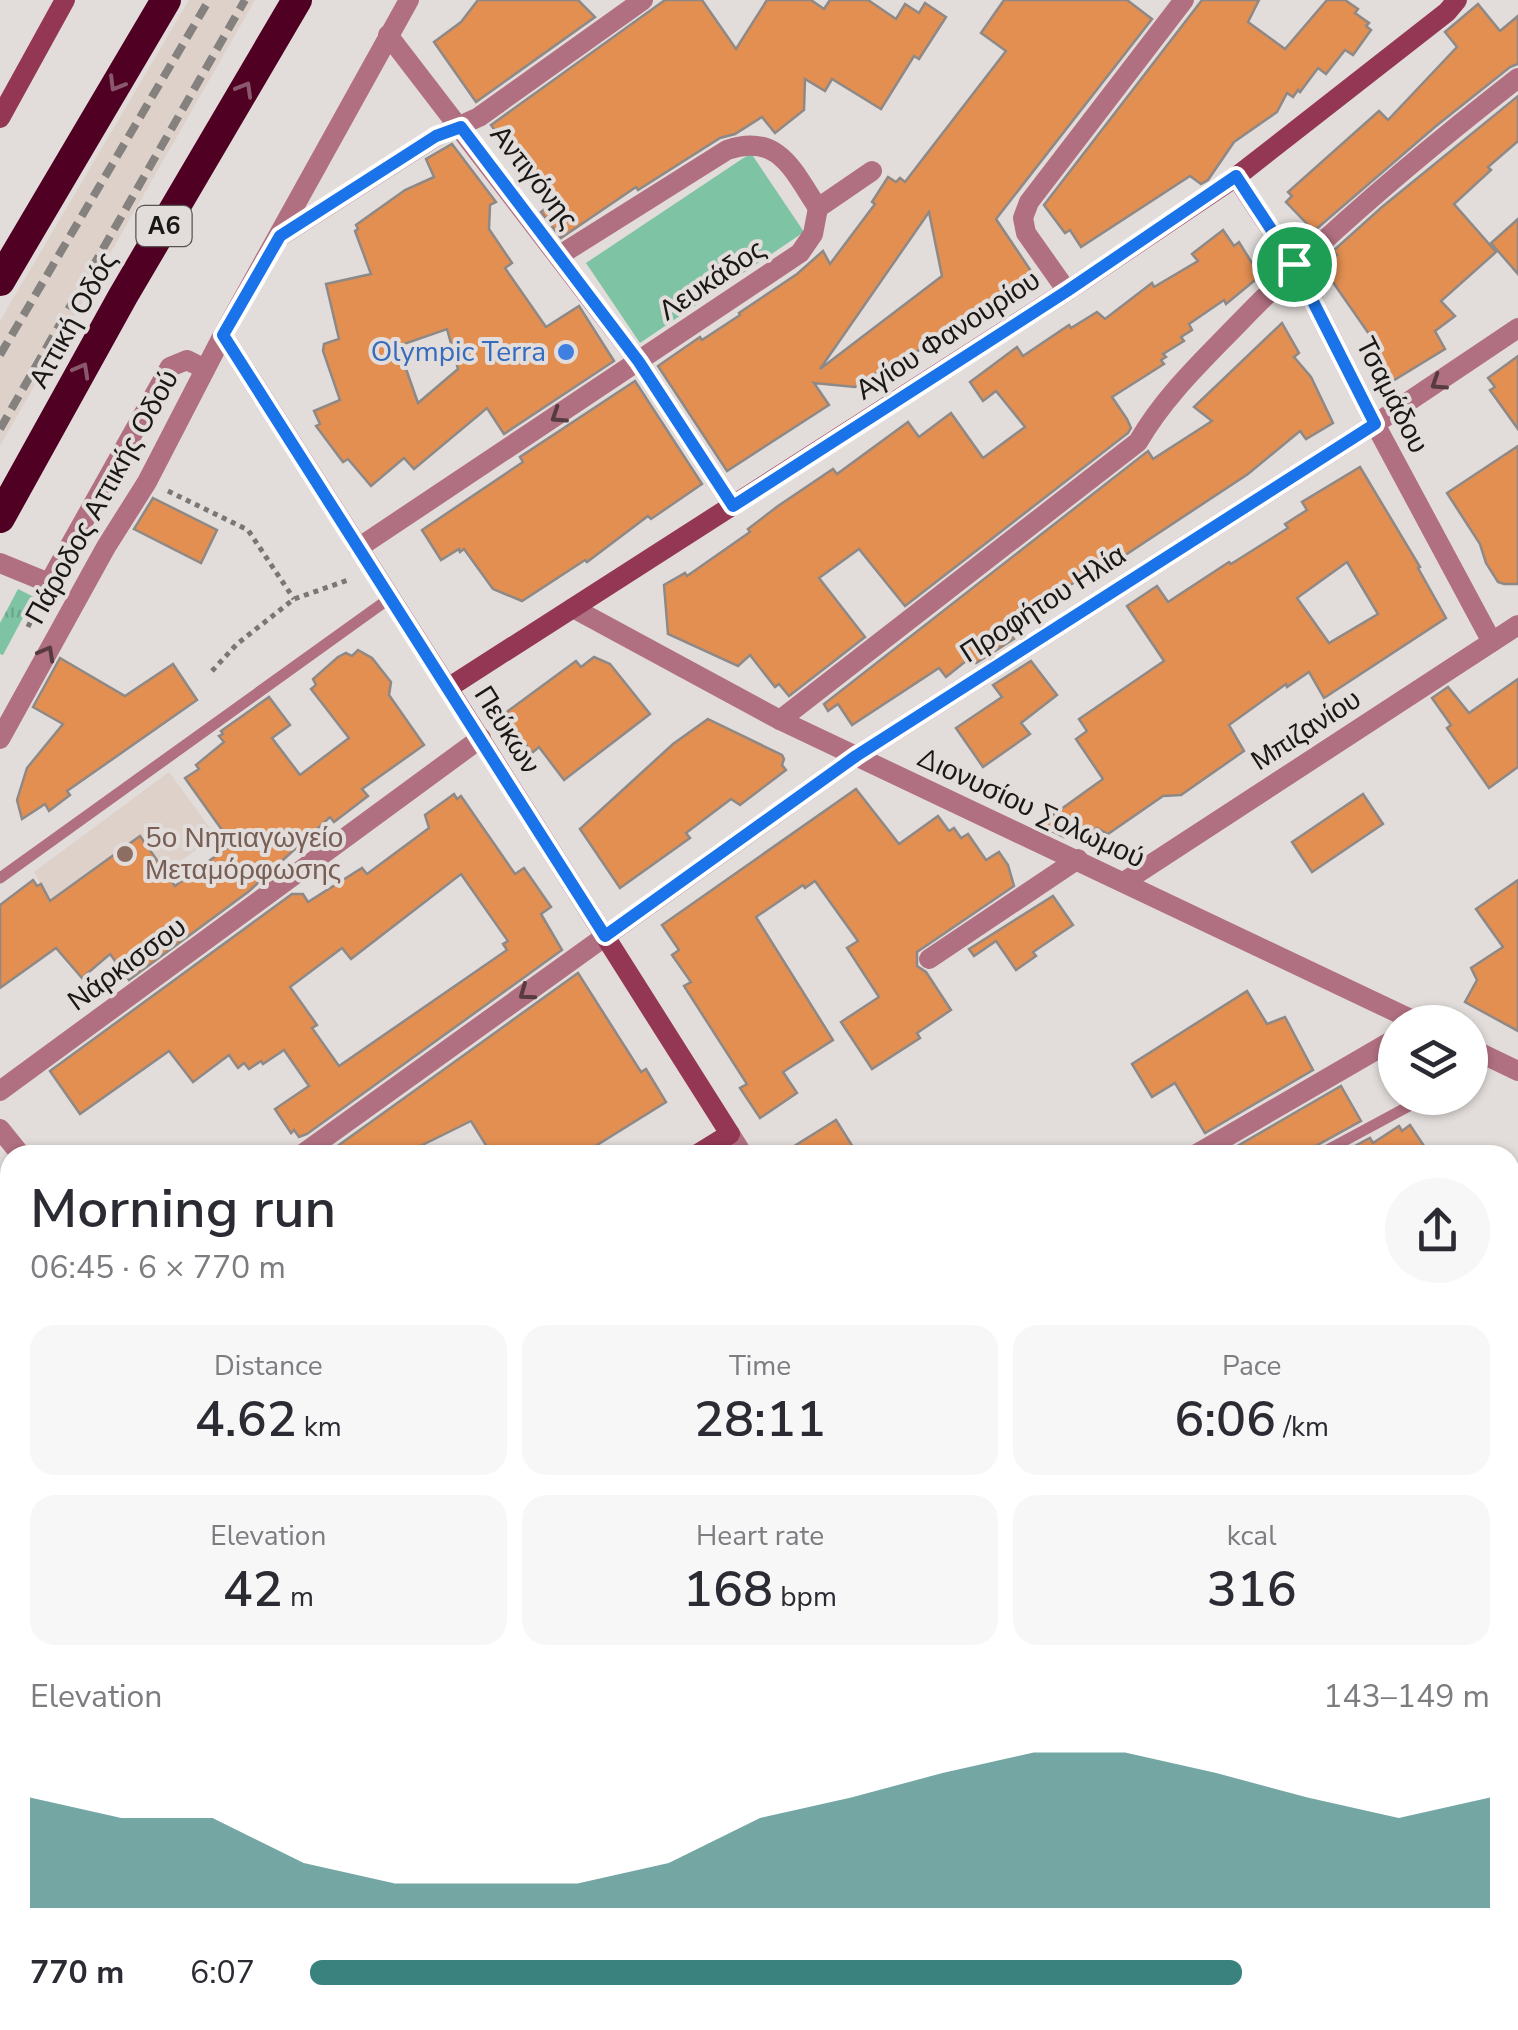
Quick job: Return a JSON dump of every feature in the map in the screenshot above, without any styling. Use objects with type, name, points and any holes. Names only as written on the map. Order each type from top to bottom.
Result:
[{"type":"highway","points":[[0,281],[166,0]]},
{"type":"highway","name":"Αττική Οδός","points":[[0,518],[123,296],[297,0]]},
{"type":"street","name":"Πάροδος Αττικής Οδού","points":[[0,739],[106,547],[147,482],[223,335],[410,0]]},
{"type":"street","points":[[280,236],[436,136],[461,127],[643,0]]},
{"type":"street","points":[[1067,291],[1026,233],[1023,218],[1029,202],[1184,0]]},
{"type":"street","name":"Αγίου Φανουρίου","points":[[448,688],[1067,291],[1236,176],[1447,12],[1456,0]]},
{"type":"street","points":[[0,118],[55,5]]},
{"type":"street","name":"Αντιγόνης","points":[[388,35],[639,362],[733,506]]},
{"type":"street","points":[[780,720],[1138,442],[1168,396],[1294,264],[1438,140],[1518,78]]},
{"type":"street","points":[[560,256],[727,150],[740,146],[758,144],[771,148],[786,160],[818,208],[872,171]]},
{"type":"street","name":"Τσαμάδου","points":[[1236,176],[1294,264],[1492,642]]},
{"type":"street","name":"Λευκάδος","points":[[358,548],[800,254],[813,234],[818,208]]},
{"type":"street","name":"Προφήτου Ηλία","points":[[315,1145],[856,756],[1518,328]]},
{"type":"street","name":"Πεύκων","points":[[223,335],[737,1145]]},
{"type":"street","points":[[0,563],[49,583],[170,367],[187,360],[205,370]]},
{"type":"street","name":"Διονυσίου Σολωμού","points":[[573,608],[780,720],[1381,1005]]},
{"type":"street","name":"Μπιζανίου","points":[[1124,882],[1518,626]]},
{"type":"street","name":"Νάρκισσου","points":[[0,1091],[480,738]]},
{"type":"street","points":[[929,960],[1078,860]]},
{"type":"street","points":[[1212,1145],[1378,1050]]},
{"type":"street","points":[[1488,1056],[1518,1071]]},
{"type":"street","points":[[712,1145],[730,1134]]},
{"type":"lane","points":[[0,878],[390,598]]},
{"type":"lane","points":[[1488,1060],[1492,1058]]},
{"type":"lane","points":[[1337,1145],[1392,1115]]},
{"type":"path","points":[[147,482],[248,530],[294,599]]},
{"type":"path","points":[[212,671],[237,644],[294,599],[373,572]]},
{"type":"shaded area","points":[[189,0],[255,0],[0,446],[0,321]]},
{"type":"shaded area","name":"5ο Νηπιαγωγείο Μεταμόρφωσης","points":[[169,772],[216,836],[70,939],[34,872]]},
{"type":"green space","points":[[751,153],[804,232],[640,343],[586,263]]},
{"type":"green space","points":[[18,589],[34,597],[3,655],[0,623]]},
{"type":"building","points":[[478,0],[578,0],[595,17],[476,102],[434,42],[461,22]]},
{"type":"building","points":[[665,0],[702,0],[736,49],[767,0],[811,0],[824,9],[830,0],[868,0],[896,19],[905,4],[919,13],[925,3],[946,17],[919,59],[914,56],[881,109],[832,79],[825,91],[805,79],[804,110],[775,133],[762,117],[735,134],[720,138],[638,190],[636,187],[561,238],[541,212],[551,204],[539,184],[542,182],[515,142],[507,148],[491,125]]},
{"type":"building","points":[[1004,0],[1127,0],[1152,19],[996,219],[1035,277],[1031,280],[1034,284],[1007,302],[1004,298],[953,335],[949,329],[882,375],[877,373],[855,387],[814,383],[829,405],[727,471],[658,366],[740,315],[823,251],[830,264],[875,204],[872,202],[888,177],[905,182],[1006,51],[981,33]],"holes":[[[929,212],[942,276],[820,369]]]},
{"type":"building","points":[[1202,0],[1259,0],[1248,22],[1285,49],[1327,0],[1345,0],[1358,9],[1355,13],[1369,23],[1366,26],[1371,30],[1353,55],[1345,50],[1326,74],[1318,68],[1300,92],[1293,97],[1287,93],[1277,112],[1234,142],[1208,180],[1201,184],[1190,176],[1081,247],[1044,205]]},
{"type":"building","points":[[1478,4],[1500,31],[1518,16],[1518,64],[1436,126],[1314,231],[1286,202],[1292,196],[1288,192],[1379,111],[1388,120],[1457,47],[1445,32]]},
{"type":"building","points":[[1518,96],[1518,141],[1454,204],[1496,252],[1441,301],[1455,316],[1435,331],[1445,349],[1391,382],[1370,347],[1376,344],[1321,265],[1337,255],[1333,251],[1382,207]]},
{"type":"building","points":[[452,144],[496,202],[490,205],[489,229],[512,263],[505,268],[546,327],[579,306],[614,361],[504,434],[487,408],[414,469],[404,458],[371,486],[348,459],[343,462],[316,426],[320,424],[314,411],[340,400],[323,351],[324,344],[339,339],[326,284],[371,274],[356,225],[405,190],[434,177],[426,159]],"holes":[[[447,329],[458,369],[418,403],[398,346]]]},
{"type":"building","points":[[1518,219],[1518,274],[1491,243]]},
{"type":"building","points":[[1223,230],[1234,246],[1239,242],[1260,276],[1226,304],[1224,300],[1189,324],[1192,330],[1181,337],[1184,341],[1163,354],[1164,364],[1112,397],[1131,428],[1128,433],[905,606],[859,549],[819,578],[865,637],[789,696],[779,684],[775,687],[750,655],[738,666],[668,634],[664,585],[685,573],[687,576],[750,532],[748,529],[778,506],[833,469],[837,474],[908,422],[919,437],[951,413],[983,458],[1025,427],[996,391],[983,401],[970,382],[1017,347],[1023,356],[1069,325],[1071,328],[1097,312],[1105,319],[1152,283],[1154,287],[1198,261],[1192,254]]},
{"type":"building","points":[[1282,323],[1299,353],[1294,357],[1311,377],[1333,423],[1306,439],[1300,431],[1248,474],[1095,575],[1092,571],[1015,621],[1019,626],[1010,633],[1014,639],[976,663],[971,657],[946,677],[939,668],[852,725],[838,704],[828,711],[824,704],[1148,451],[1153,459],[1212,421],[1194,407]]},
{"type":"building","points":[[1518,356],[1518,429],[1490,390],[1495,387],[1488,378]]},
{"type":"building","points":[[635,381],[702,484],[522,601],[493,589],[464,549],[441,560],[422,530],[523,462],[520,457]]},
{"type":"building","points":[[1518,446],[1518,584],[1504,584],[1498,582],[1486,563],[1480,544],[1447,493]]},
{"type":"building","points":[[1360,467],[1446,618],[1324,698],[1309,672],[1287,687],[1286,684],[1229,725],[1244,751],[1181,795],[1163,796],[1108,834],[1097,828],[1088,835],[1083,828],[1064,837],[1039,825],[1103,779],[1076,739],[1087,731],[1079,719],[1164,661],[1127,606],[1157,586],[1168,602],[1288,528],[1285,524],[1307,510],[1302,502]],"holes":[[[1347,562],[1378,614],[1329,643],[1297,598]]]},
{"type":"building","points":[[153,498],[217,530],[201,563],[134,529]]},
{"type":"building","points":[[358,650],[372,658],[391,682],[389,695],[424,745],[362,789],[368,796],[334,822],[330,817],[248,892],[129,980],[110,954],[82,978],[56,948],[0,988],[0,905],[33,880],[37,886],[41,884],[50,901],[140,836],[175,886],[232,844],[185,778],[224,742],[219,736],[221,731],[269,697],[290,725],[272,738],[300,775],[349,738],[311,689],[316,685],[313,679],[338,657],[346,653],[352,656]]},
{"type":"building","points":[[594,657],[610,664],[650,714],[564,780],[539,747],[532,753],[504,714],[576,661],[581,667]]},
{"type":"building","points":[[60,658],[125,696],[173,664],[197,700],[67,791],[70,795],[49,811],[45,804],[22,819],[17,800],[27,768],[63,724],[33,707]]},
{"type":"building","points":[[1031,661],[1057,695],[1021,723],[1030,734],[983,767],[956,728],[1002,697],[993,685]]},
{"type":"building","points":[[1518,679],[1518,767],[1489,788],[1447,728],[1451,725],[1432,698],[1448,687],[1469,713]]},
{"type":"building","points":[[708,719],[782,755],[786,770],[740,805],[731,799],[686,833],[690,838],[620,888],[580,829],[673,744]]},
{"type":"building","points":[[856,789],[899,844],[938,816],[949,831],[954,828],[961,838],[968,834],[986,860],[999,852],[1014,886],[917,952],[917,966],[926,972],[951,1010],[917,1033],[920,1038],[872,1069],[841,1022],[879,997],[847,948],[858,941],[815,881],[756,917],[833,1040],[783,1072],[797,1093],[760,1118],[740,1088],[747,1084],[684,986],[691,982],[672,955],[679,950],[662,925]]},
{"type":"building","points":[[454,794],[457,799],[461,796],[515,874],[524,868],[551,907],[541,914],[562,950],[299,1137],[294,1130],[291,1133],[275,1109],[309,1086],[284,1050],[249,1069],[244,1063],[238,1068],[229,1055],[193,1082],[169,1051],[80,1114],[50,1071],[292,894],[303,894],[308,902],[362,868],[367,874],[429,828],[425,815]],"holes":[[[461,874],[508,941],[503,944],[507,950],[339,1066],[290,987],[342,948],[351,959]]]},
{"type":"building","points":[[1363,794],[1383,824],[1312,872],[1292,842]]},
{"type":"building","points":[[1518,880],[1518,1031],[1488,1015],[1488,1005],[1465,1002],[1477,980],[1471,968],[1503,947],[1476,909]]},
{"type":"building","points":[[1053,896],[1073,925],[1033,952],[1036,956],[1016,970],[996,941],[974,956],[969,949]]},
{"type":"building","points":[[578,973],[641,1072],[646,1069],[666,1102],[597,1145],[486,1145],[471,1121],[422,1145],[339,1145]]},
{"type":"building","points":[[1247,991],[1267,1024],[1285,1017],[1313,1070],[1205,1133],[1175,1083],[1152,1097],[1132,1064]]},
{"type":"building","points":[[1341,1086],[1361,1121],[1318,1145],[1239,1145]]},
{"type":"building","points":[[836,1120],[852,1145],[796,1145]]},
{"type":"building","points":[[1410,1125],[1423,1145],[1357,1145],[1370,1138],[1373,1143],[1399,1126],[1402,1131]]},
{"type":"railway","points":[[0,355],[209,0]]},
{"type":"railway","points":[[0,429],[245,0]]},
{"type":"place","name":"Olympic Terra","points":[[566,352]]},
{"type":"place","name":"5ο Νηπιαγωγείο Μεταμόρφωσης","points":[[125,854]]},
{"type":"route","points":[[461,127],[639,362],[733,506],[1067,291],[1236,176],[1294,264],[1375,424],[856,756],[605,936],[223,335],[280,236],[436,136],[461,127]]}]
